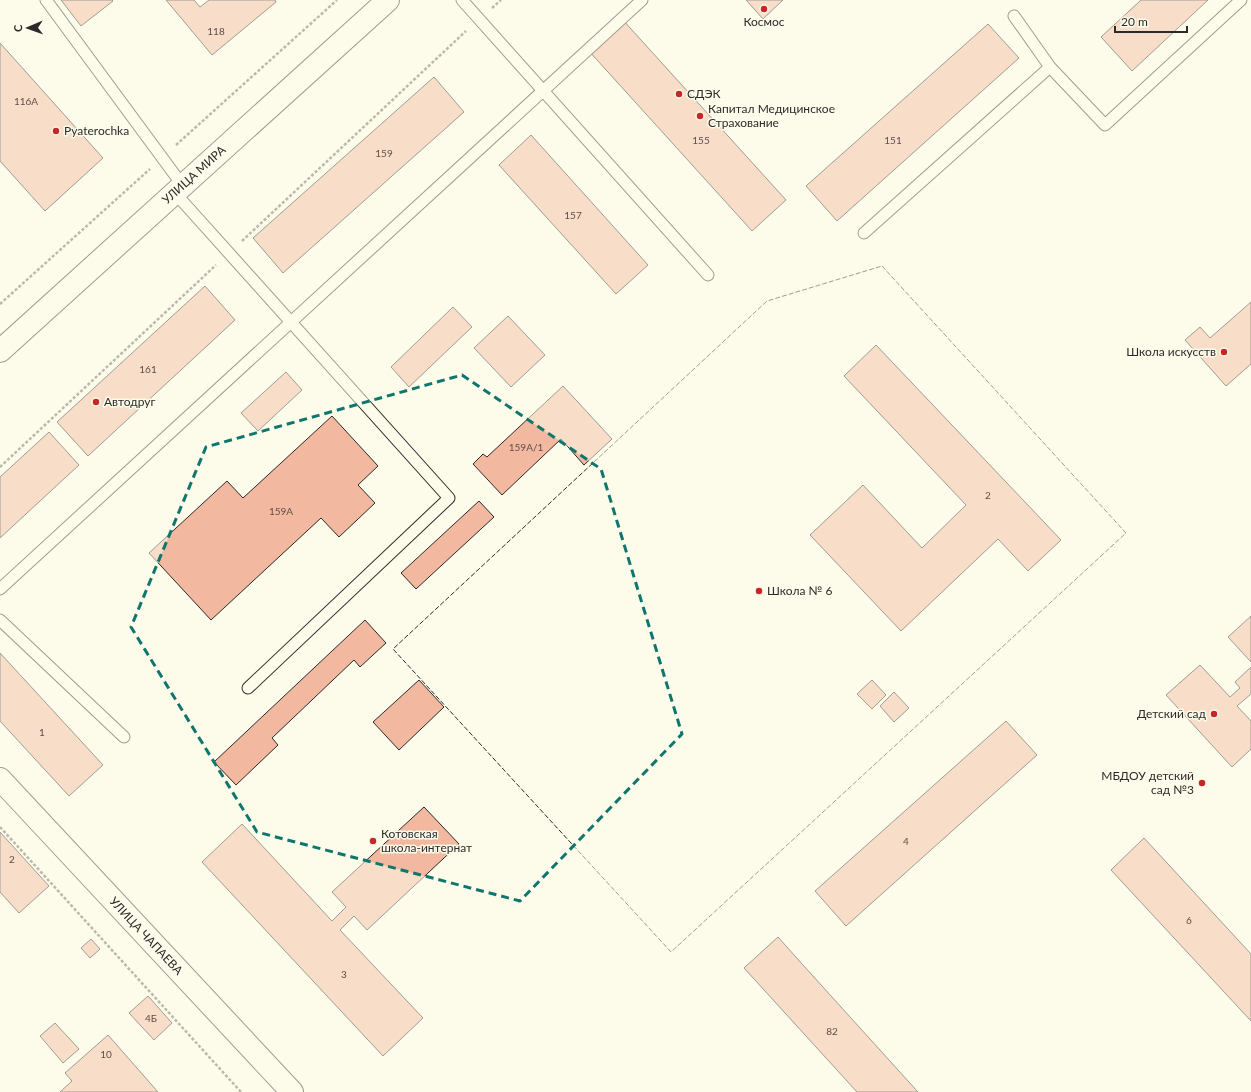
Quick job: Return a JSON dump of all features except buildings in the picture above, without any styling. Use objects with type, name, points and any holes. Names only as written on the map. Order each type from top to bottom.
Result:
[{"type":"street","name":"УЛИЦА МИРА","points":[[0,351],[388,0]]},
{"type":"street","name":"УЛИЦА ЧАПАЕВА","points":[[0,779],[292,1092]]},
{"type":"lane","points":[[46,0],[179,189],[291,322],[449,498],[248,688]]},
{"type":"lane","points":[[462,0],[708,275]]},
{"type":"lane","points":[[0,589],[642,0]]},
{"type":"lane","points":[[1014,16],[1050,67],[1105,125],[1241,0]]},
{"type":"lane","points":[[864,233],[1050,67]]},
{"type":"lane","points":[[0,620],[124,737]]},
{"type":"path","points":[[0,827],[242,1092]]},
{"type":"highlighted area","points":[[462,375],[601,469],[682,734],[520,901],[257,832],[131,627],[206,447]]},
{"type":"fence","points":[[882,266],[1126,533],[671,952],[393,649],[767,301],[882,266]]},
{"type":"place","name":"Космос","points":[[764,9]]},
{"type":"place","name":"СДЭК","points":[[679,94]]},
{"type":"place","name":"Капитал Медицинское Страхование","points":[[700,116]]},
{"type":"place","name":"Pyaterochka","points":[[56,131]]},
{"type":"place","name":"Школа искусств","points":[[1224,352]]},
{"type":"place","name":"Автодруг","points":[[96,402]]},
{"type":"place","name":"Школа № 6","points":[[759,591]]},
{"type":"place","name":"Детский сад","points":[[1214,714]]},
{"type":"place","name":"МБДОУ детский сад №3","points":[[1202,783]]},
{"type":"place","name":"Котовская школа-интернат","points":[[373,841]]}]
